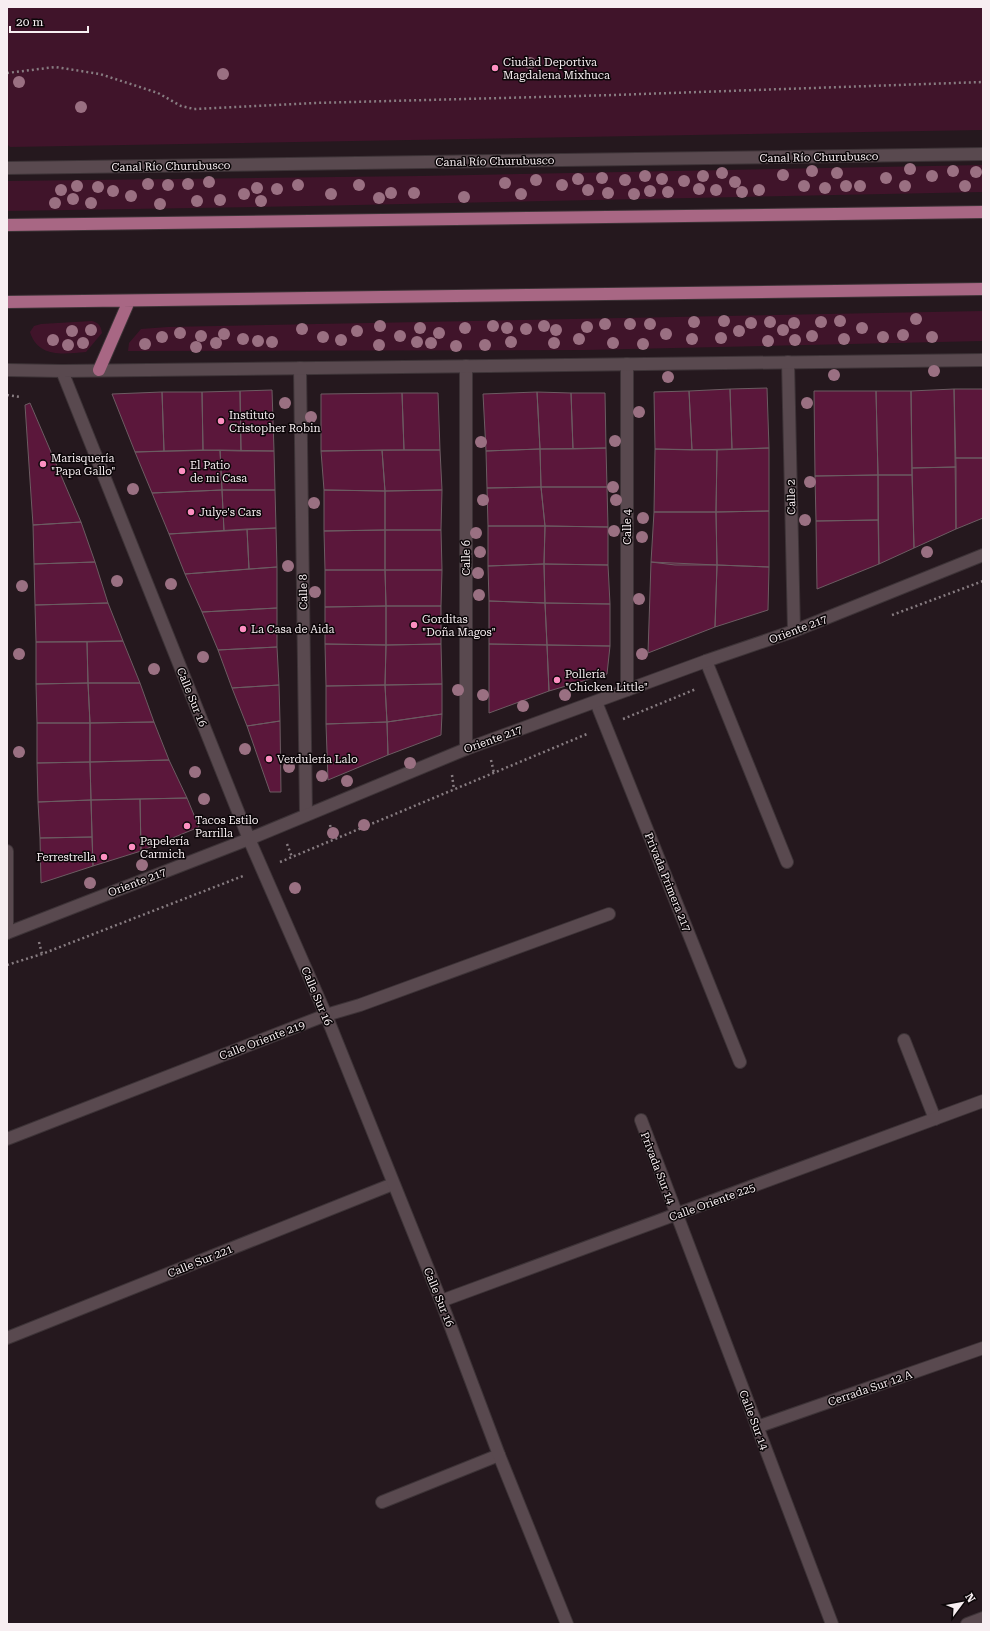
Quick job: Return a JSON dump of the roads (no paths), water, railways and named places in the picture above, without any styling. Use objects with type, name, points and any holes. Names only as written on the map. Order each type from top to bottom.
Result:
[{"type":"main road","points":[[7,225],[983,212]]},
{"type":"main road","points":[[7,302],[983,289]]},
{"type":"main road","points":[[99,370],[129,301]]},
{"type":"street","name":"Canal Río Churubusco","points":[[7,168],[983,154]]},
{"type":"street","points":[[7,370],[62,371],[983,360]]},
{"type":"street","name":"Calle 2","points":[[788,362],[794,631]]},
{"type":"street","name":"Calle 4","points":[[627,364],[627,690]]},
{"type":"street","name":"Calle 6","points":[[466,366],[466,749]]},
{"type":"street","name":"Calle 8","points":[[300,368],[306,816]]},
{"type":"street","name":"Calle Sur 16","points":[[62,371],[249,839],[326,1015],[441,1301],[499,1455],[567,1624]]},
{"type":"street","name":"Oriente 217","points":[[7,933],[249,839],[466,749],[706,661],[794,631],[983,555]]},
{"type":"street","points":[[706,661],[787,862]]},
{"type":"street","name":"Privada Primera 217","points":[[596,702],[740,1062]]},
{"type":"street","points":[[7,851],[7,933]]},
{"type":"street","name":"Calle Oriente 219","points":[[7,1139],[326,1015],[360,1005],[609,914]]},
{"type":"street","points":[[904,1040],[935,1118]]},
{"type":"street","name":"Calle Oriente 225","points":[[441,1301],[983,1101]]},
{"type":"street","name":"Privada Sur 14","points":[[640,1120],[676,1215]]},
{"type":"street","name":"Calle Sur 221","points":[[7,1338],[393,1184]]},
{"type":"street","name":"Calle Sur 14","points":[[676,1215],[832,1624]]},
{"type":"street","name":"Cerrada Sur 12 A","points":[[757,1427],[983,1348]]},
{"type":"street","points":[[382,1502],[499,1455]]},
{"type":"street","points":[[967,1624],[983,1618]]},
{"type":"place","name":"Ciudad Deportiva Magdalena Mixhuca","points":[[495,68]]},
{"type":"place","name":"Instituto Cristopher Robin","points":[[221,421]]},
{"type":"place","name":"Marisquería \"Papa Gallo\"","points":[[43,464]]},
{"type":"place","name":"El Patio de mi Casa","points":[[182,471]]},
{"type":"place","name":"Julye's Cars","points":[[191,512]]},
{"type":"place","name":"Gorditas \"Doña Magos\"","points":[[414,625]]},
{"type":"place","name":"La Casa de Aida","points":[[243,629]]},
{"type":"place","name":"Pollería \"Chicken Little\"","points":[[557,680]]},
{"type":"place","name":"Verdulería Lalo","points":[[269,759]]},
{"type":"place","name":"Tacos Estilo Parrilla","points":[[187,826]]},
{"type":"place","name":"Papelería Carmich","points":[[132,847]]},
{"type":"place","name":"Ferrestrella","points":[[104,857]]}]
